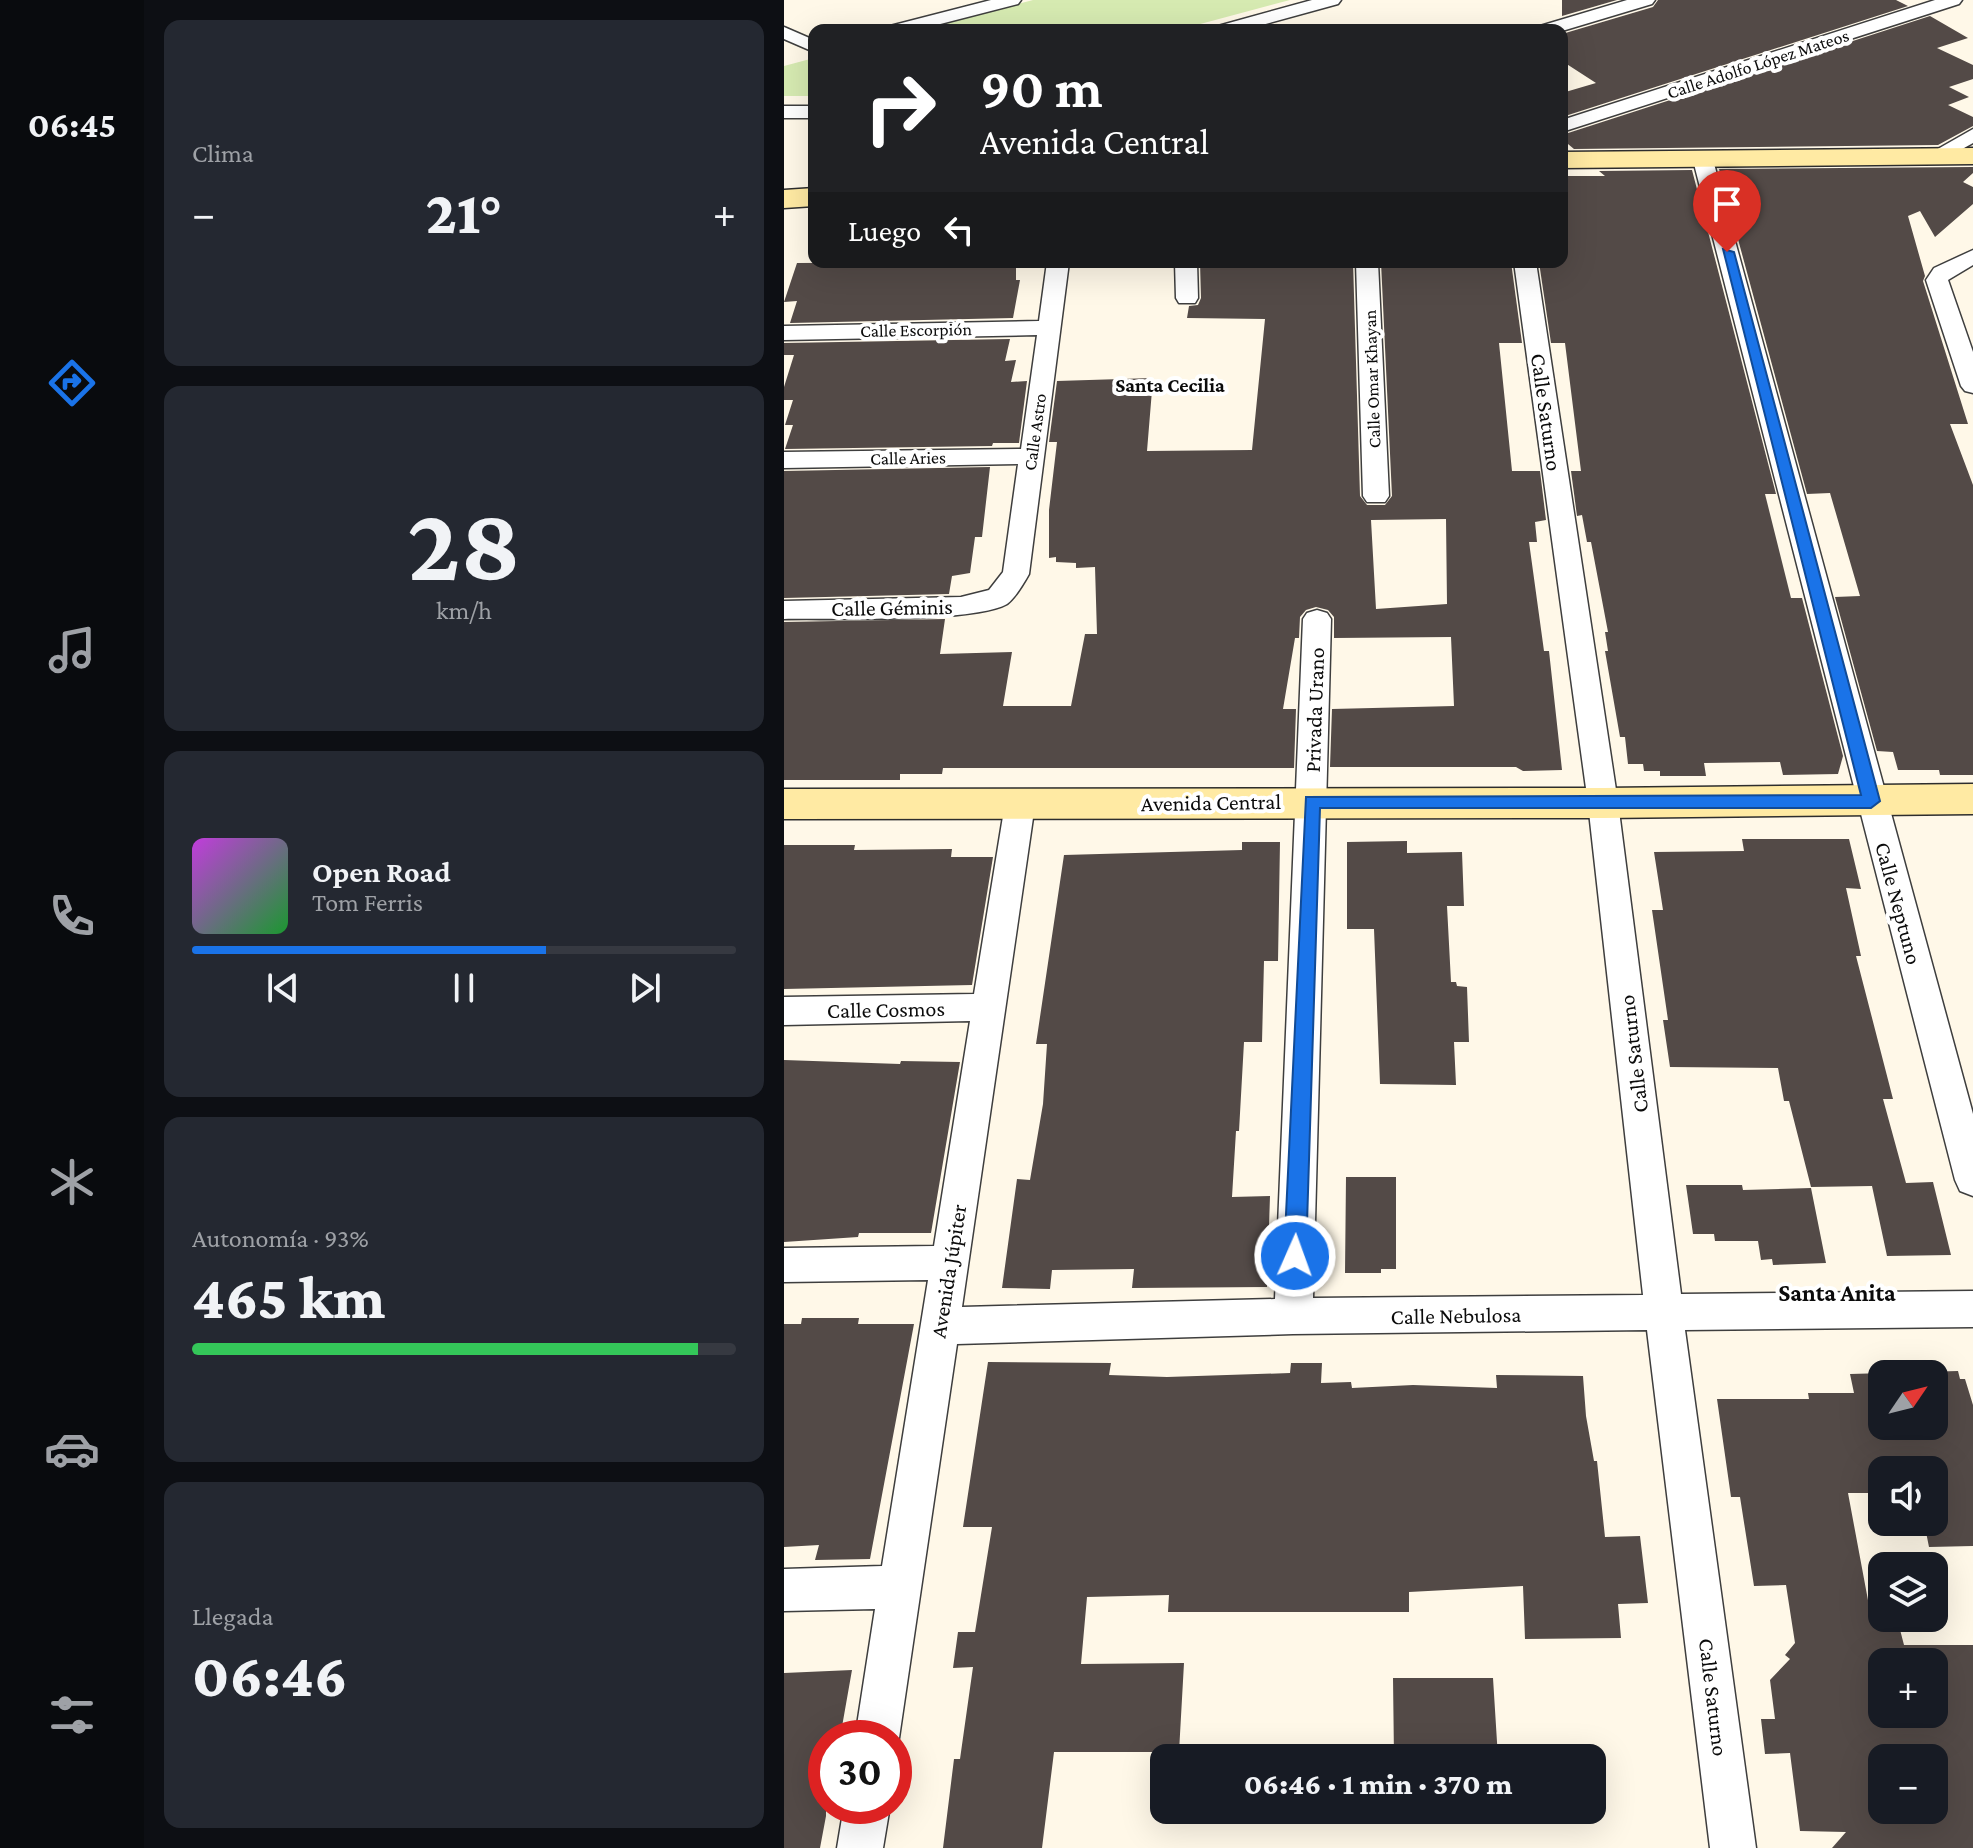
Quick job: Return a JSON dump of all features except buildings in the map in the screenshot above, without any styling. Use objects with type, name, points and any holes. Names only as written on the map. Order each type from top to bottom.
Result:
[{"type":"street","points":[[915,24],[983,3],[1012,0]]},
{"type":"street","points":[[1246,24],[1332,0]]},
{"type":"street","points":[[1566,24],[1646,0]]},
{"type":"street","name":"Calle Adolfo López Mateos","points":[[1568,124],[1953,0]]},
{"type":"street","points":[[784,32],[808,50]]},
{"type":"street","points":[[784,112],[808,112]]},
{"type":"street","points":[[1932,158],[1973,135]]},
{"type":"street","points":[[1568,160],[1973,156]]},
{"type":"street","name":"Calle Neptuno","points":[[1703,160],[1973,1180]]},
{"type":"street","points":[[784,199],[808,197]]},
{"type":"street","points":[[1973,256],[1942,273],[1937,280],[1963,342],[1973,386]]},
{"type":"street","name":"Calle Astro","points":[[998,597],[1016,574],[1057,268]]},
{"type":"street","points":[[1186,268],[1187,298]]},
{"type":"street","name":"Calle Omar Khayan","points":[[1367,268],[1376,496]]},
{"type":"street","name":"Calle Saturno","points":[[1526,268],[1603,803],[1664,1313],[1733,1848]]},
{"type":"street","name":"Calle Escorpión","points":[[784,333],[1049,328]]},
{"type":"street","name":"Calle Aries","points":[[784,460],[1031,456]]},
{"type":"street","name":"Calle Géminis","points":[[784,610],[961,606],[998,597]]},
{"type":"street","name":"Privada Urano","points":[[1293,1316],[1317,619]]},
{"type":"street","name":"Avenida Central","points":[[784,804],[1603,803],[1973,799]]},
{"type":"street","name":"Avenida Júpiter","points":[[880,1720],[1020,804]]},
{"type":"street","name":"Calle Cosmos","points":[[784,1011],[989,1007]]},
{"type":"street","points":[[784,1265],[949,1263]]},
{"type":"street","name":"Calle Nebulosa","points":[[940,1326],[1293,1316],[1973,1309]]},
{"type":"street","points":[[784,1590],[900,1587]]},
{"type":"street","points":[[860,1848],[864,1824]]},
{"type":"green space","points":[[1033,0],[1290,0],[1200,24],[943,24]]},
{"type":"green space","points":[[808,60],[808,96],[784,96],[784,66]]},
{"type":"district","name":"Santa Cecilia","points":[[1170,385]]},
{"type":"district","name":"Santa Anita","points":[[1837,1293]]},
{"type":"route","points":[[1295,1256],[1312,801],[1871,801],[1727,252]]}]
